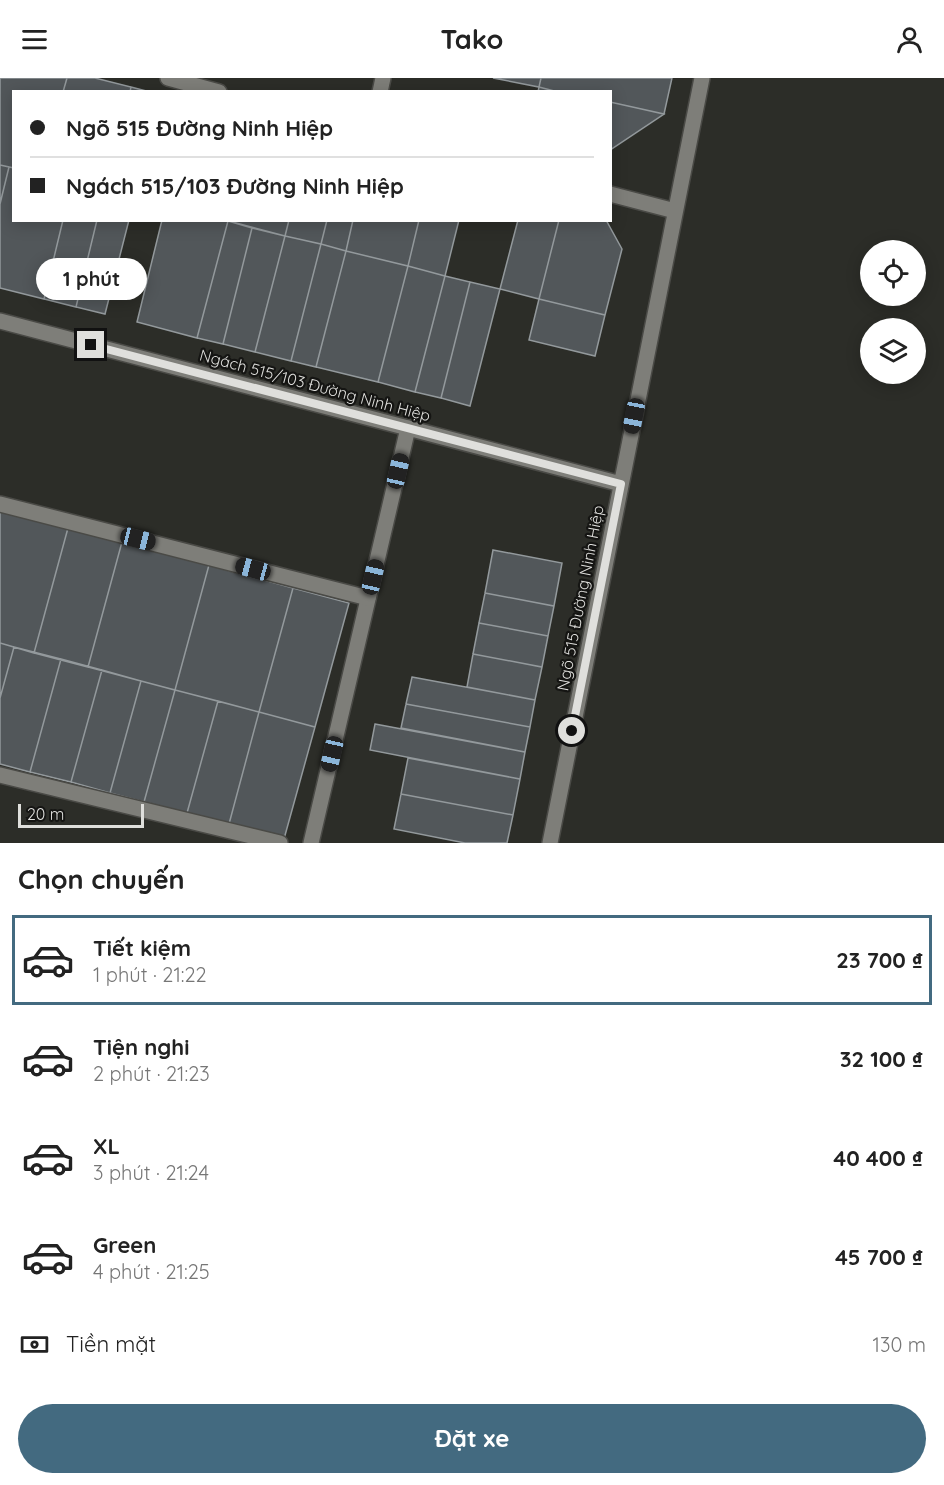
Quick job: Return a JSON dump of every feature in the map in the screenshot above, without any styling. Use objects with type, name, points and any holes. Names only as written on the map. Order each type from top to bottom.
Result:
[{"type":"street","points":[[168,78],[212,90]]},
{"type":"street","name":"Ngõ 515 Đường Ninh Hiệp","points":[[550,843],[702,78]]},
{"type":"street","points":[[612,195],[675,212]]},
{"type":"street","name":"Ngách 515/103 Đường Ninh Hiệp","points":[[0,321],[621,484]]},
{"type":"street","points":[[311,843],[408,428]]},
{"type":"street","points":[[0,504],[368,598]]},
{"type":"street","points":[[0,775],[280,843]]},
{"type":"building","points":[[0,78],[67,78],[64,90],[12,90],[12,168],[0,165]]},
{"type":"building","points":[[67,78],[95,78],[131,87],[130,90],[64,90]]},
{"type":"building","points":[[493,78],[541,78],[539,87]]},
{"type":"building","points":[[541,78],[672,78],[664,114],[612,102],[612,90],[550,90],[539,87]]},
{"type":"building","points":[[612,102],[664,114],[612,149]]},
{"type":"building","points":[[0,165],[9,167],[0,204]]},
{"type":"building","points":[[9,167],[12,168],[12,222],[63,222],[44,299],[0,288],[0,204]]},
{"type":"building","points":[[63,222],[97,222],[76,307],[44,299]]},
{"type":"building","points":[[97,222],[128,222],[105,314],[76,307]]},
{"type":"building","points":[[162,222],[228,222],[197,338],[137,322]]},
{"type":"building","points":[[228,222],[252,228],[223,344],[197,338]]},
{"type":"building","points":[[232,222],[288,222],[285,236]]},
{"type":"building","points":[[288,222],[326,222],[321,244],[285,236]]},
{"type":"building","points":[[326,222],[353,222],[346,251],[321,244]]},
{"type":"building","points":[[353,222],[419,222],[408,266],[346,251]]},
{"type":"building","points":[[419,222],[458,222],[445,276],[408,266]]},
{"type":"building","points":[[517,222],[558,222],[539,299],[500,289]]},
{"type":"building","points":[[558,222],[607,222],[622,249],[605,315],[539,299]]},
{"type":"building","points":[[252,228],[285,236],[255,352],[223,344]]},
{"type":"building","points":[[285,236],[321,244],[291,361],[255,352]]},
{"type":"building","points":[[321,244],[346,251],[316,367],[291,361]]},
{"type":"building","points":[[346,251],[408,266],[378,382],[316,367]]},
{"type":"building","points":[[408,266],[445,276],[415,392],[378,382]]},
{"type":"building","points":[[445,276],[470,282],[441,398],[415,392]]},
{"type":"building","points":[[470,282],[500,289],[470,406],[441,398]]},
{"type":"building","points":[[539,299],[605,315],[595,356],[529,340]]},
{"type":"building","points":[[0,510],[68,528],[34,653],[0,643]]},
{"type":"building","points":[[68,528],[122,542],[88,667],[34,653]]},
{"type":"building","points":[[122,542],[209,565],[175,690],[88,667]]},
{"type":"building","points":[[493,550],[562,563],[554,606],[485,593]]},
{"type":"building","points":[[209,565],[293,588],[259,712],[175,690]]},
{"type":"building","points":[[293,588],[349,603],[315,727],[259,712]]},
{"type":"building","points":[[485,593],[554,606],[548,636],[479,623]]},
{"type":"building","points":[[479,623],[548,636],[542,667],[473,654]]},
{"type":"building","points":[[0,643],[14,647],[0,698]]},
{"type":"building","points":[[14,647],[61,659],[30,772],[0,764],[0,698]]},
{"type":"building","points":[[473,654],[542,667],[535,700],[467,687]]},
{"type":"building","points":[[61,659],[102,670],[71,782],[30,772]]},
{"type":"building","points":[[102,670],[141,681],[110,793],[71,782]]},
{"type":"building","points":[[412,677],[535,700],[530,727],[406,704]]},
{"type":"building","points":[[141,681],[175,690],[144,802],[110,793]]},
{"type":"building","points":[[175,690],[218,701],[187,813],[144,802]]},
{"type":"building","points":[[218,701],[259,712],[229,824],[187,813]]},
{"type":"building","points":[[406,704],[530,727],[525,752],[401,728]]},
{"type":"building","points":[[259,712],[315,727],[284,839],[229,824]]},
{"type":"building","points":[[375,724],[525,752],[520,779],[370,750]]},
{"type":"building","points":[[408,758],[520,779],[513,815],[401,794]]},
{"type":"building","points":[[401,794],[513,815],[507,843],[465,843],[394,829]]},
{"type":"route","points":[[91,345],[621,484],[572,731]]}]
